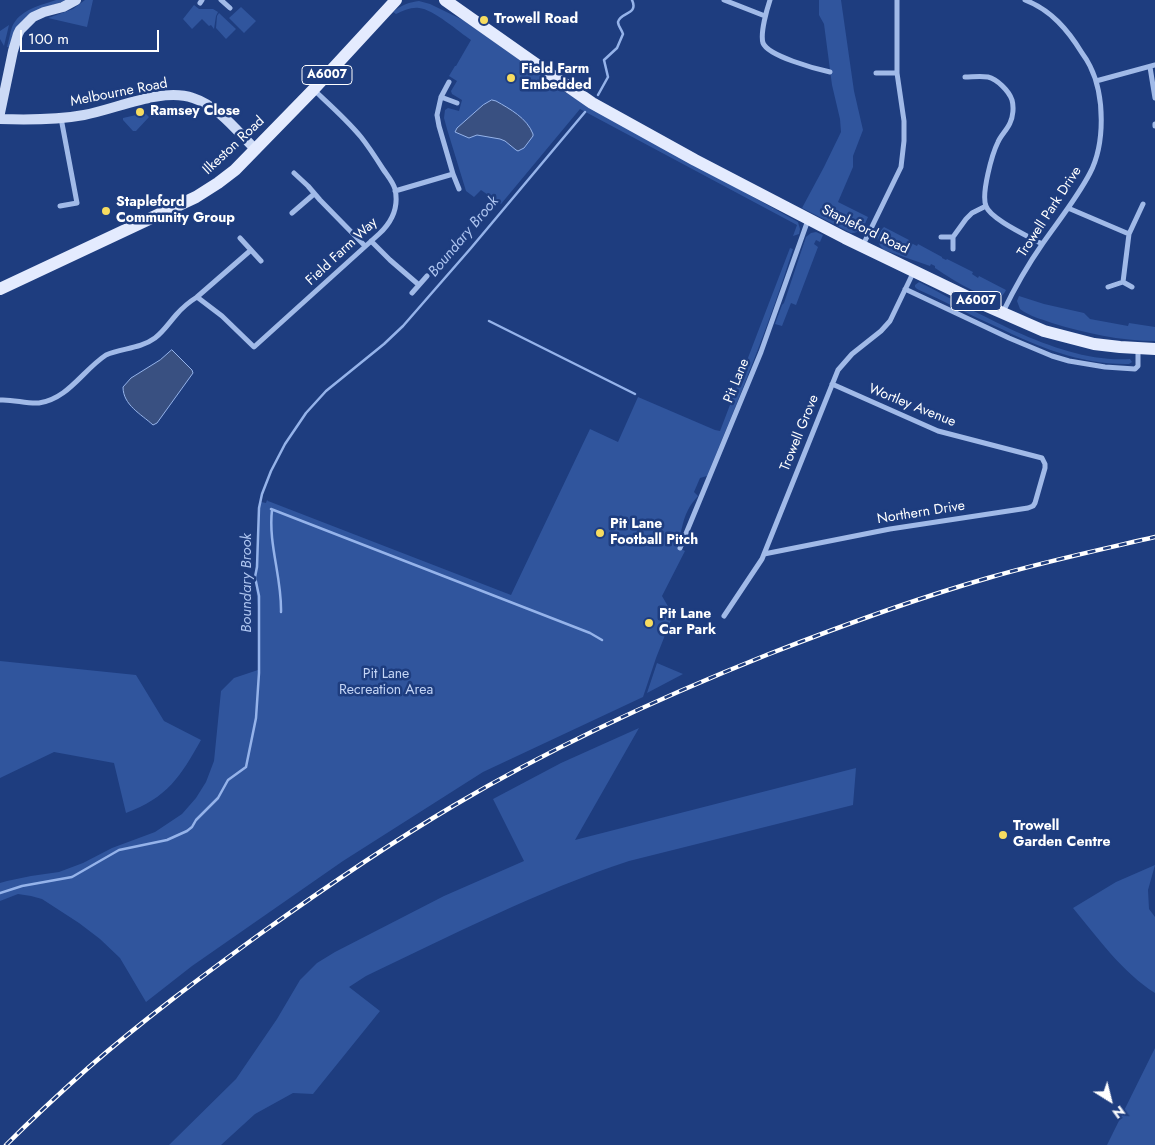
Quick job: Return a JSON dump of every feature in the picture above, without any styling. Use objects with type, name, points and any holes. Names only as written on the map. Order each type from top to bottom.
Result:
[{"type":"main road","name":"Ilkeston Road","points":[[0,289],[196,197],[218,184],[313,90],[396,0]]},
{"type":"main road","name":"Stapleford Road","points":[[447,2],[592,102],[695,160],[863,246],[1044,331],[1094,344],[1155,349]]},
{"type":"street","points":[[0,113],[13,51],[20,30],[34,17],[63,7],[76,0]]},
{"type":"street","points":[[221,0],[230,8]]},
{"type":"street","points":[[724,0],[765,16]]},
{"type":"street","points":[[770,0],[762,34],[763,42],[768,50],[812,68],[830,72]]},
{"type":"street","points":[[863,246],[901,167],[904,121],[897,73],[897,0]]},
{"type":"street","name":"Trowell Park Drive","points":[[1003,313],[1019,280],[1090,172],[1099,145],[1102,128],[1096,81],[1090,66],[1063,25],[1044,10],[1025,0]]},
{"type":"street","points":[[1096,81],[1152,66],[1155,98]]},
{"type":"street","points":[[876,73],[897,73]]},
{"type":"street","points":[[964,77],[988,78],[1005,89],[1012,99],[1013,110],[1010,123],[998,142],[986,178],[986,206],[1001,221],[1042,244]]},
{"type":"street","points":[[449,82],[441,97],[438,108],[438,121],[459,189]]},
{"type":"street","points":[[313,90],[360,136],[389,178],[395,191],[453,174]]},
{"type":"street","name":"Melbourne Road","points":[[0,120],[61,118],[87,114],[159,96],[184,95],[202,101],[212,107],[255,149]]},
{"type":"street","points":[[441,97],[457,103]]},
{"type":"street","points":[[60,206],[78,203],[61,118]]},
{"type":"street","points":[[986,152],[993,155]]},
{"type":"street","points":[[294,173],[365,246]]},
{"type":"street","name":"Field Farm Way","points":[[197,297],[222,316],[254,347],[385,228],[393,217],[395,210],[395,191]]},
{"type":"street","points":[[292,213],[314,194]]},
{"type":"street","points":[[1123,282],[1129,234],[1143,204]]},
{"type":"street","points":[[953,249],[953,237],[966,218],[986,206]]},
{"type":"street","points":[[1068,208],[1129,234]]},
{"type":"street","name":"Pit Lane","points":[[680,548],[761,352],[808,219]]},
{"type":"street","points":[[941,237],[953,237]]},
{"type":"street","points":[[240,238],[260,261]]},
{"type":"street","points":[[371,241],[419,285]]},
{"type":"street","points":[[0,400],[34,403],[54,399],[65,392],[106,355],[137,347],[155,338],[182,309],[250,250]]},
{"type":"street","name":"Trowell Grove","points":[[724,616],[758,567],[838,370],[859,348],[881,331],[890,320],[914,270]]},
{"type":"street","points":[[412,293],[427,276]]},
{"type":"street","points":[[1108,287],[1123,282],[1132,287]]},
{"type":"street","points":[[906,289],[1009,338],[1069,361],[1105,367],[1136,369],[1138,366],[1138,348]]},
{"type":"street","name":"Wortley Avenue","points":[[832,384],[938,431],[1043,459]]},
{"type":"street","name":"Northern Drive","points":[[764,554],[890,529],[1028,508],[1035,503],[1045,468],[1043,459]]},
{"type":"green space","points":[[56,0],[67,0],[44,8],[7,47],[12,27],[20,16],[37,6]]},
{"type":"green space","points":[[85,0],[93,0],[87,27],[48,18],[73,9]]},
{"type":"green space","points":[[819,0],[841,0],[854,91],[863,130],[853,156],[853,167],[838,202],[868,217],[862,228],[855,233],[851,233],[802,208],[841,132],[832,85],[824,24],[819,15]]},
{"type":"green space","points":[[419,1],[430,4],[465,21],[566,93],[798,222],[799,234],[793,236],[797,225],[580,109],[501,204],[481,190],[474,197],[466,191],[444,118],[445,110],[448,108],[459,111],[462,100],[452,94],[451,91],[457,81],[449,76],[471,40],[425,9],[413,8],[396,14],[393,12],[406,4]]},
{"type":"green space","points":[[194,5],[199,9],[213,9],[218,12],[214,29],[202,19],[192,29],[183,19]]},
{"type":"green space","points":[[241,7],[256,21],[244,33],[229,18]]},
{"type":"green space","points":[[219,13],[236,29],[226,39],[216,28]]},
{"type":"green space","points":[[9,25],[4,46],[0,39],[0,31]]},
{"type":"green space","points":[[145,113],[149,117],[136,131],[133,131],[123,120],[123,118]]},
{"type":"green space","points":[[884,227],[909,240],[909,242],[917,246],[918,244],[942,258],[973,272],[972,274],[978,278],[979,276],[1006,290],[1002,296],[991,298],[956,282],[931,264],[930,266],[884,250],[879,244],[878,238],[879,232]]},
{"type":"green space","points":[[816,232],[823,235],[820,242],[816,240],[814,244],[818,247],[796,305],[791,303],[782,326],[775,324],[806,237]]},
{"type":"green space","name":"Pit Lane Recreation Area","points":[[790,248],[793,249],[784,278],[753,363],[707,476],[700,478],[694,492],[698,496],[690,506],[684,519],[677,547],[685,551],[662,596],[673,615],[643,697],[483,772],[343,861],[192,966],[146,1002],[120,958],[79,923],[42,899],[18,894],[0,901],[0,883],[59,872],[83,863],[112,848],[155,832],[182,814],[196,798],[206,782],[214,761],[221,691],[234,678],[258,670],[258,607],[255,577],[259,507],[261,502],[266,503],[267,500],[511,595],[590,429],[618,442],[638,397],[720,431]]},
{"type":"green space","points":[[919,282],[993,321],[1048,345],[1104,358],[1130,359],[1132,362],[1129,364],[1111,364],[1077,358],[1045,348],[917,289],[915,285]]},
{"type":"green space","points":[[1019,296],[1084,313],[1090,319],[1128,326],[1129,323],[1155,327],[1155,341],[1103,336],[1052,323],[1020,309],[1017,301]]},
{"type":"green space","points":[[0,661],[136,675],[164,721],[201,740],[179,775],[162,793],[140,807],[126,813],[114,763],[54,752],[0,778]]},
{"type":"green space","points":[[657,663],[683,674],[647,693]]},
{"type":"green space","points":[[639,728],[575,840],[856,768],[853,805],[629,861],[528,900],[366,976],[349,987],[380,1011],[313,1094],[293,1093],[255,1114],[221,1145],[169,1145],[236,1079],[277,1019],[300,980],[317,963],[444,896],[524,861],[493,799],[561,763]]},
{"type":"green space","points":[[1155,865],[1148,890],[1149,909],[1155,917],[1155,993],[1121,965],[1073,908],[1116,882]]},
{"type":"green space","points":[[1155,1048],[1155,1145],[1107,1145]]},
{"type":"shaded area","points":[[492,100],[507,107],[527,123],[533,136],[524,148],[518,151],[500,139],[477,135],[469,138],[455,132],[483,105]]},
{"type":"shaded area","points":[[172,350],[193,373],[157,423],[153,425],[129,404],[123,387],[131,378]]},
{"type":"waterway","name":"Boundary Brook","points":[[598,95],[608,77],[604,60],[617,48],[623,34],[618,22],[622,16],[633,8],[632,0]]},
{"type":"waterway","name":"Boundary Brook","points":[[0,893],[22,886],[72,877],[119,850],[167,840],[187,831],[218,798],[228,780],[246,767],[256,718],[259,673],[259,596],[255,577],[259,508],[271,471],[285,444],[306,413],[326,391],[403,326],[585,112]]},
{"type":"waterway","points":[[489,321],[635,394]]},
{"type":"waterway","points":[[271,509],[590,633],[602,640]]},
{"type":"waterway","points":[[272,510],[273,548],[281,599],[281,612]]},
{"type":"railway","points":[[6,1145],[109,1050],[172,999],[260,934],[404,836],[530,763],[688,687],[850,623],[988,578],[1050,561],[1155,537]]},
{"type":"place","name":"Trowell Road","points":[[484,20]]},
{"type":"place","name":"Field Farm Embedded","points":[[511,78]]},
{"type":"place","name":"Ramsey Close","points":[[140,112]]},
{"type":"place","name":"Stapleford Community Group","points":[[106,211]]},
{"type":"place","name":"Pit Lane Football Pitch","points":[[600,533]]},
{"type":"place","name":"Pit Lane Car Park","points":[[649,623]]},
{"type":"place","name":"Trowell Garden Centre","points":[[1003,835]]}]
